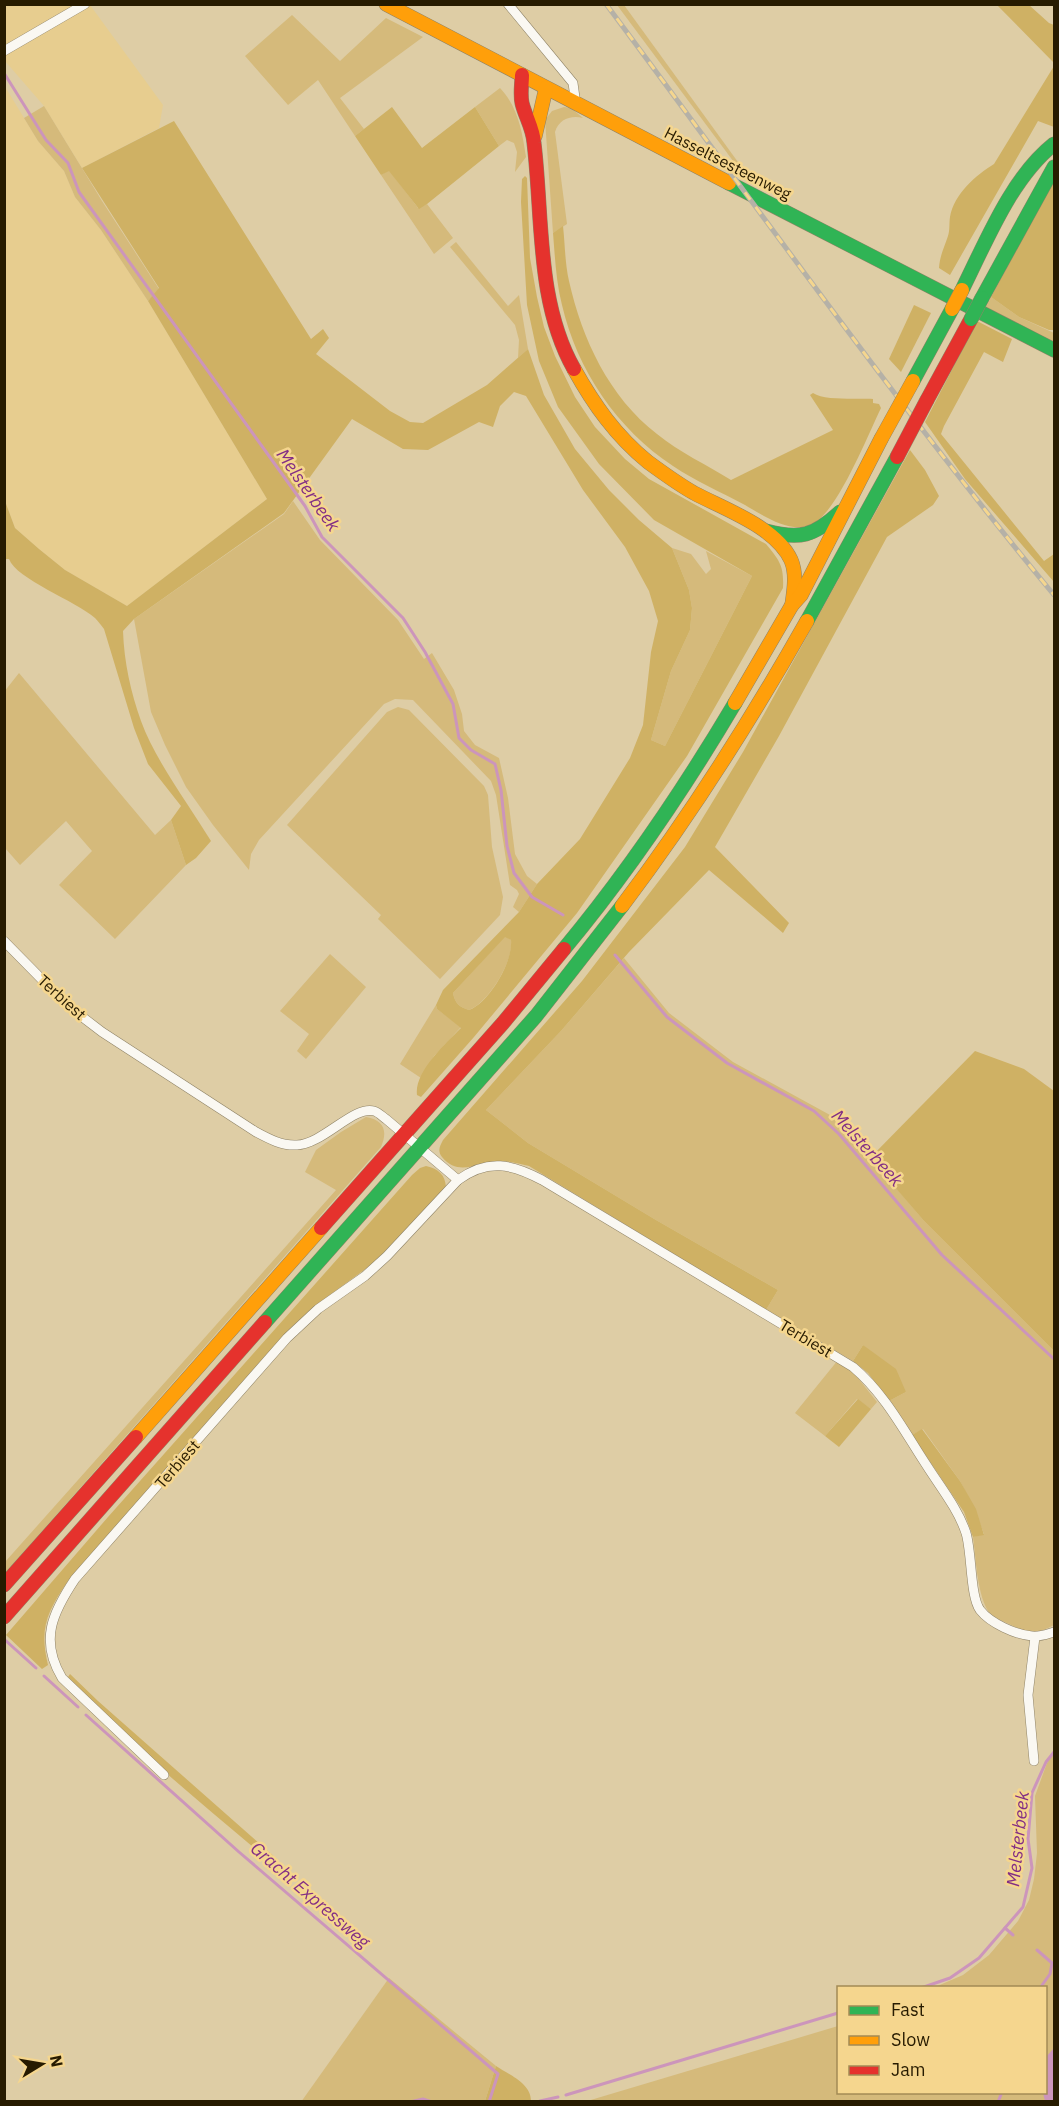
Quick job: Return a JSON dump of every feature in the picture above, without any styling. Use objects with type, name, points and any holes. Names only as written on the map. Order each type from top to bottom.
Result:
[{"type":"main road","name":"Hasseltsesteenweg","points":[[386,4],[576,105],[1054,350]]},
{"type":"main road","points":[[522,75],[521,100],[534,138],[543,254],[549,298],[563,346],[579,380],[618,435],[654,466],[690,490],[762,529],[791,537],[803,537],[822,529],[844,508]]},
{"type":"main road","points":[[534,138],[546,88]]},
{"type":"main road","points":[[4,1585],[503,1023],[595,912],[658,824],[706,751],[792,605],[801,595],[841,519],[844,508],[1004,210],[1024,176],[1040,155],[1054,144]]},
{"type":"main road","points":[[4,1617],[536,1016],[660,856],[748,722],[822,596],[1054,167]]},
{"type":"main road","points":[[762,529],[785,550],[791,559],[795,580],[792,605]]},
{"type":"street","points":[[4,51],[85,4]]},
{"type":"street","points":[[508,4],[573,83],[576,105]]},
{"type":"street","name":"Terbiest","points":[[4,941],[68,1006],[102,1032],[256,1132],[272,1140],[298,1145],[324,1136],[364,1111],[374,1111],[458,1180]]},
{"type":"street","name":"Terbiest","points":[[164,1775],[75,1692],[54,1665],[51,1653],[51,1627],[59,1602],[75,1579],[287,1338],[318,1310],[365,1276],[387,1256],[458,1180],[473,1171],[492,1166],[522,1169],[853,1367],[870,1381],[959,1516],[970,1552],[978,1606],[992,1620],[1017,1632],[1035,1637]]},
{"type":"street","points":[[1034,1761],[1028,1695],[1035,1637],[1054,1632]]},
{"type":"shaded area","points":[[4,5],[90,5],[163,105],[159,128],[82,168],[44,106],[5,61]]},
{"type":"shaded area","points":[[617,5],[624,5],[751,180],[748,181]]},
{"type":"shaded area","points":[[997,5],[1029,5],[1054,25],[1054,63]]},
{"type":"shaded area","points":[[292,15],[340,61],[386,18],[423,37],[340,98],[364,129],[355,136],[318,80],[288,105],[245,56]]},
{"type":"shaded area","points":[[1054,66],[1054,127],[1038,121],[950,275],[939,268],[949,234],[952,209],[961,193],[973,180],[994,164]]},
{"type":"shaded area","points":[[4,85],[38,141],[64,171],[75,197],[101,230],[148,301],[267,499],[127,606],[65,570],[39,549],[15,528],[5,501]]},
{"type":"shaded area","points":[[500,88],[515,111],[526,157],[515,172],[517,152],[514,143],[507,140],[499,146],[475,107]]},
{"type":"shaded area","points":[[44,106],[159,289],[148,301],[101,230],[75,197],[64,171],[38,141],[24,118]]},
{"type":"shaded area","points":[[392,107],[422,148],[475,107],[499,146],[419,209],[389,171],[381,175],[355,136]]},
{"type":"shaded area","points":[[564,107],[571,108],[583,118],[574,117],[562,121],[555,132],[567,224],[553,233],[545,120],[552,111]]},
{"type":"shaded area","points":[[174,121],[311,339],[323,329],[329,338],[316,354],[390,411],[410,422],[423,423],[487,385],[528,349],[544,395],[575,449],[609,490],[672,548],[689,590],[692,608],[690,630],[671,671],[651,740],[665,746],[752,576],[654,520],[599,464],[558,407],[539,361],[527,305],[521,202],[522,179],[525,176],[527,178],[530,258],[537,297],[544,327],[555,356],[575,397],[595,427],[625,459],[649,479],[766,544],[780,564],[783,588],[687,756],[577,913],[421,1097],[417,1095],[420,1077],[440,1050],[461,1028],[437,1009],[436,1005],[443,990],[519,912],[537,884],[580,839],[630,758],[643,725],[651,652],[658,621],[649,591],[625,547],[583,490],[526,396],[514,392],[500,406],[493,427],[479,422],[428,450],[403,449],[352,419],[284,513],[134,619],[123,631],[126,666],[131,688],[147,736],[211,841],[196,858],[186,865],[171,820],[181,806],[148,764],[134,728],[104,629],[86,611],[34,582],[14,567],[9,559],[4,559],[5,501],[15,528],[39,549],[65,570],[127,606],[267,499],[148,301],[159,288],[82,168]],"holes":[[[505,937],[511,940],[511,949],[504,970],[492,991],[477,1006],[469,1010],[460,1006],[453,993]]]},
{"type":"shaded area","points":[[389,170],[418,208],[427,204],[453,238],[434,254],[381,175]]},
{"type":"shaded area","points":[[1054,180],[1054,330],[1049,330],[1019,317],[991,297]]},
{"type":"shaded area","points":[[563,226],[569,281],[581,324],[611,385],[640,419],[657,434],[684,453],[731,480],[833,430],[810,395],[813,393],[833,398],[873,399],[873,403],[879,404],[881,408],[844,486],[816,522],[798,527],[779,523],[699,482],[653,451],[617,416],[589,375],[569,329],[562,305],[553,233]]},
{"type":"shaded area","points":[[456,242],[508,306],[519,295],[528,349],[518,358],[519,340],[515,325],[450,247]]},
{"type":"shaded area","points":[[991,297],[1019,317],[1054,333],[1054,343],[986,307]]},
{"type":"shaded area","points":[[914,305],[931,313],[901,372],[889,359]]},
{"type":"shaded area","points":[[977,321],[1012,339],[1003,362],[984,352],[941,434],[1044,561],[1054,554],[1054,582],[965,479],[925,422]]},
{"type":"shaded area","points":[[910,450],[925,470],[939,496],[933,505],[887,537],[779,736],[715,847],[789,923],[783,933],[709,870],[629,952],[561,1031],[486,1110],[528,1143],[778,1290],[766,1310],[529,1166],[500,1161],[469,1167],[455,1166],[442,1157],[440,1148],[443,1140],[582,981],[685,847],[743,752]]},
{"type":"shaded area","points":[[293,501],[320,540],[398,620],[424,659],[432,653],[454,690],[462,714],[464,731],[475,745],[499,758],[508,798],[515,854],[527,876],[537,884],[519,912],[513,907],[519,894],[510,885],[496,795],[491,781],[413,700],[395,699],[384,704],[259,840],[251,854],[249,870],[186,787],[151,712],[134,619],[284,514]]},
{"type":"shaded area","points":[[672,548],[691,554],[706,574],[711,569],[706,551],[752,576],[665,746],[651,740],[671,671],[690,630],[692,608],[689,590]]},
{"type":"shaded area","points":[[19,673],[155,835],[171,820],[186,865],[115,939],[59,885],[92,851],[66,821],[20,865],[5,848],[4,692]]},
{"type":"shaded area","points":[[398,707],[409,710],[484,786],[488,795],[492,847],[503,897],[500,915],[440,979],[378,919],[381,915],[287,825],[387,712]]},
{"type":"shaded area","points":[[505,936],[511,940],[511,949],[498,980],[476,1006],[469,1010],[458,1004],[453,993]]},
{"type":"shaded area","points":[[330,954],[366,987],[306,1059],[297,1051],[309,1034],[280,1011]]},
{"type":"shaded area","points":[[624,958],[669,1013],[733,1062],[830,1115],[845,1127],[924,1221],[1054,1351],[1054,1625],[1037,1632],[1028,1632],[994,1617],[988,1611],[976,1568],[973,1537],[984,1534],[974,1508],[960,1481],[923,1429],[912,1435],[889,1401],[906,1392],[863,1345],[853,1361],[766,1310],[778,1290],[528,1143],[486,1110],[561,1031]]},
{"type":"shaded area","points":[[436,1005],[437,1009],[461,1027],[434,1056],[421,1078],[400,1064]]},
{"type":"shaded area","points":[[975,1051],[1024,1069],[1054,1091],[1054,1351],[924,1221],[870,1158]]},
{"type":"shaded area","points":[[366,1117],[372,1118],[383,1127],[384,1136],[381,1147],[5,1573],[5,1562],[336,1190],[305,1172],[316,1150]]},
{"type":"shaded area","points":[[426,1166],[440,1173],[446,1187],[375,1262],[316,1305],[285,1334],[68,1581],[50,1611],[47,1621],[44,1641],[48,1665],[42,1669],[6,1635],[412,1175]]},
{"type":"shaded area","points":[[863,1345],[896,1369],[906,1392],[889,1401],[868,1373],[853,1361]]},
{"type":"shaded area","points":[[838,1360],[854,1373],[877,1402],[871,1409],[857,1399],[825,1436],[795,1413]]},
{"type":"shaded area","points":[[858,1399],[871,1409],[839,1447],[825,1436]]},
{"type":"shaded area","points":[[922,1429],[960,1481],[976,1509],[984,1535],[973,1537],[964,1512],[912,1435]]},
{"type":"shaded area","points":[[70,1674],[277,1859],[273,1864],[141,1751],[91,1702],[68,1677]]},
{"type":"shaded area","points":[[1054,1752],[1054,2101],[584,2102],[837,2026],[837,2094],[1047,2094],[1047,1986],[937,1986],[963,1975],[989,1955],[1018,1921],[1029,1900],[1037,1853],[1035,1796],[1047,1763]]},
{"type":"shaded area","points":[[389,1978],[496,2066],[485,2101],[301,2102]]},
{"type":"shaded area","points":[[1054,2048],[1054,2101],[1045,2101],[1043,2094],[1047,2094],[1047,2056]]},
{"type":"shaded area","points":[[496,2066],[523,2084],[531,2101],[485,2101]]},
{"type":"waterway","name":"Melsterbeek","points":[[4,73],[46,140],[68,163],[79,192],[305,506],[322,537],[403,618],[425,652],[453,704],[459,738],[471,750],[495,764],[501,790],[507,846],[514,873],[532,897],[563,915]]},
{"type":"waterway","name":"Melsterbeek","points":[[615,955],[667,1017],[727,1063],[814,1111],[839,1134],[942,1255],[1054,1359]]},
{"type":"waterway","name":"Gracht Expressweg","points":[[5,1640],[36,1668]]},
{"type":"waterway","name":"Gracht Expressweg","points":[[44,1676],[78,1707]]},
{"type":"waterway","name":"Gracht Expressweg","points":[[86,1715],[239,1852],[498,2074],[489,2102]]},
{"type":"waterway","name":"Melsterbeek","points":[[927,1986],[950,1978],[979,1958],[1023,1907],[1032,1868],[1028,1839],[1032,1793],[1046,1762],[1054,1752]]},
{"type":"waterway","points":[[1005,1928],[1013,1935]]},
{"type":"waterway","points":[[1037,1950],[1052,1963],[1050,1974],[1041,1986]]},
{"type":"waterway","name":"Melsterbeek","points":[[566,2095],[837,2013]]},
{"type":"waterway","points":[[998,2102],[1001,2094]]},
{"type":"waterway","name":"Melsterbeek","points":[[540,2101],[558,2097]]},
{"type":"waterway","points":[[410,2102],[423,2099],[432,2102]]},
{"type":"railway","points":[[606,4],[882,377],[1054,595]]},
{"type":"traffic: fast","points":[[962,290],[1012,192],[1025,174],[1054,144]]},
{"type":"traffic: fast","points":[[982,298],[1054,167]]},
{"type":"traffic: fast","points":[[729,183],[1054,350]]},
{"type":"traffic: fast","points":[[971,319],[982,298]]},
{"type":"traffic: fast","points":[[913,381],[952,309]]},
{"type":"traffic: fast","points":[[807,621],[897,457]]},
{"type":"traffic: fast","points":[[766,531],[788,535],[806,534],[822,526],[840,512]]},
{"type":"traffic: fast","points":[[564,949],[611,890],[654,829],[696,767],[735,703]]},
{"type":"traffic: fast","points":[[265,1322],[536,1016],[622,906]]},
{"type":"traffic: slow","points":[[386,4],[729,183]]},
{"type":"traffic: slow","points":[[535,136],[546,88]]},
{"type":"traffic: slow","points":[[952,309],[962,290]]},
{"type":"traffic: slow","points":[[574,369],[606,419],[636,452],[688,490],[762,529],[784,548],[794,571],[792,605]]},
{"type":"traffic: slow","points":[[881,439],[913,381]]},
{"type":"traffic: slow","points":[[735,703],[792,605],[801,595],[881,439]]},
{"type":"traffic: slow","points":[[622,906],[719,767],[807,621]]},
{"type":"traffic: slow","points":[[136,1437],[321,1228]]},
{"type":"traffic: jam","points":[[522,75],[522,103],[534,143],[547,288],[553,316],[574,369]]},
{"type":"traffic: jam","points":[[927,400],[971,319]]},
{"type":"traffic: jam","points":[[897,457],[927,400]]},
{"type":"traffic: jam","points":[[321,1228],[503,1023],[564,949]]},
{"type":"traffic: jam","points":[[4,1617],[265,1322]]},
{"type":"traffic: jam","points":[[4,1585],[136,1437]]}]
